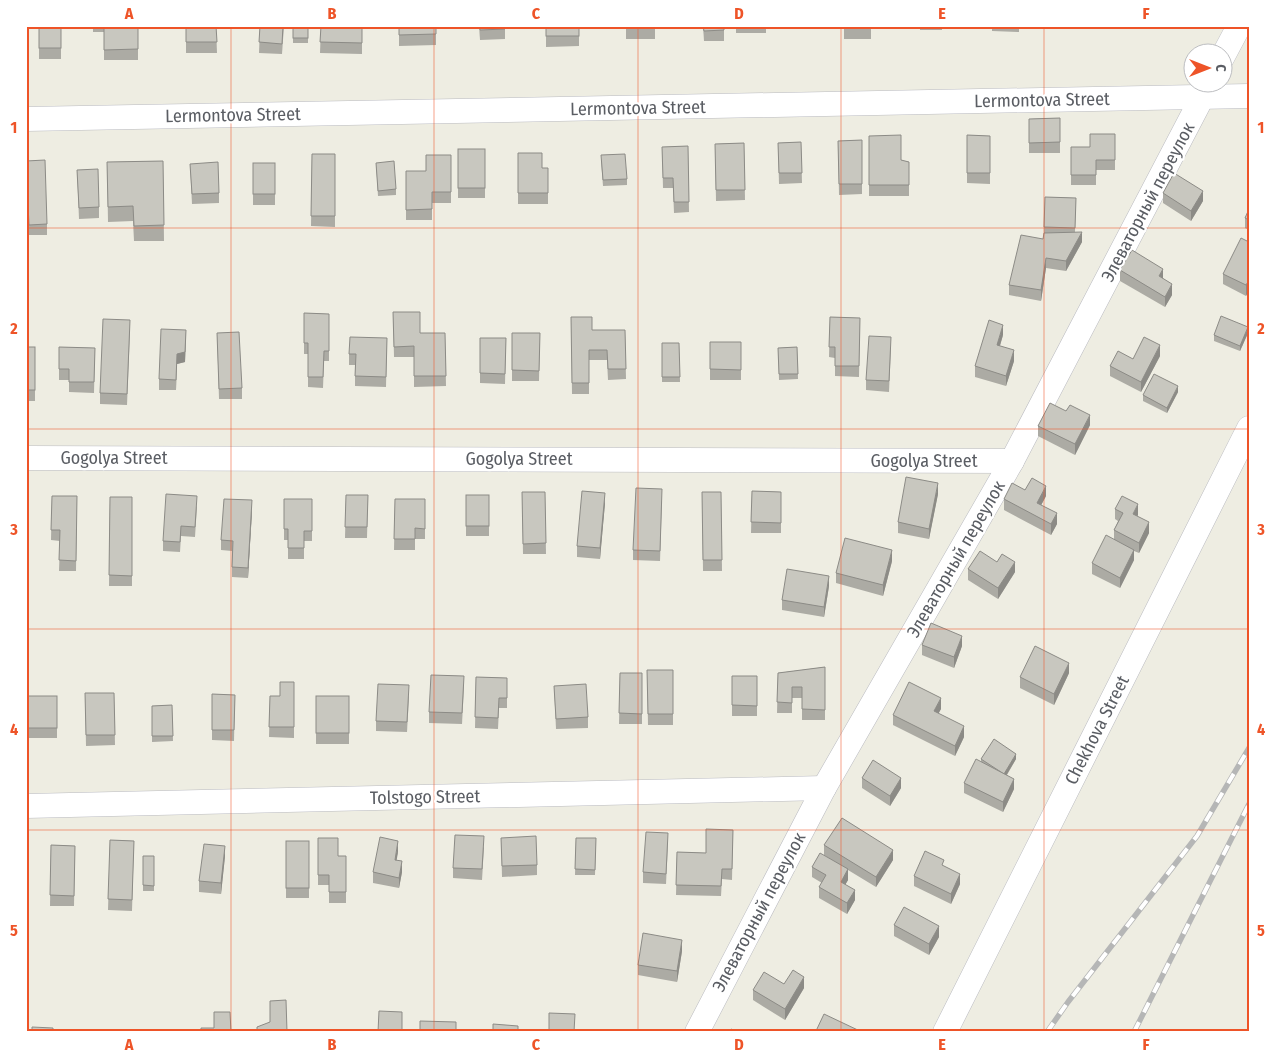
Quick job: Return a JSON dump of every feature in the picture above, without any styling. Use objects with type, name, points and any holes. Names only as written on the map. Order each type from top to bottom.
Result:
[{"type":"street","points":[[1230,42],[1239,26]]},
{"type":"street","name":"Lermontova Street","points":[[26,119],[1182,91]]},
{"type":"street","name":"Элеваторный переулок","points":[[696,1032],[824,788],[1012,461],[1205,92]]},
{"type":"street","name":"Lermontova Street","points":[[1220,92],[1249,96]]},
{"type":"street","name":"Chekhova Street","points":[[945,1032],[1249,428]]},
{"type":"street","name":"Gogolya Street","points":[[26,458],[1012,461]]},
{"type":"street","name":"Tolstogo Street","points":[[26,806],[824,788]]},
{"type":"building","points":[[39,26],[61,26],[61,48],[39,48]]},
{"type":"building","points":[[104,26],[138,26],[138,49],[104,50]]},
{"type":"building","points":[[186,26],[216,26],[217,42],[186,42]]},
{"type":"building","points":[[260,26],[283,26],[282,44],[259,42]]},
{"type":"building","points":[[293,26],[308,26],[308,38],[293,38]]},
{"type":"building","points":[[321,26],[362,26],[362,43],[320,42]]},
{"type":"building","points":[[399,26],[436,26],[436,34],[399,35]]},
{"type":"building","points":[[480,26],[505,26],[505,29],[480,30]]},
{"type":"building","points":[[546,26],[579,26],[579,36],[546,36]]},
{"type":"building","points":[[626,26],[655,26],[655,28],[626,28]]},
{"type":"building","points":[[703,26],[724,26],[724,30],[704,31]]},
{"type":"building","points":[[844,26],[871,26],[871,28],[844,28]]},
{"type":"building","points":[[1060,118],[1060,142],[1029,143],[1029,119]]},
{"type":"building","points":[[1090,134],[1115,134],[1115,160],[1096,160],[1096,175],[1071,175],[1071,147],[1090,147]]},
{"type":"building","points":[[901,135],[901,160],[909,162],[909,185],[869,185],[869,136]]},
{"type":"building","points":[[967,135],[990,136],[990,173],[967,173]]},
{"type":"building","points":[[862,140],[862,184],[839,184],[838,141]]},
{"type":"building","points":[[801,142],[802,173],[779,173],[778,143]]},
{"type":"building","points":[[744,143],[745,190],[716,190],[715,144]]},
{"type":"building","points":[[688,146],[689,202],[674,202],[673,178],[663,178],[662,147]]},
{"type":"building","points":[[458,149],[485,149],[485,188],[458,188]]},
{"type":"building","points":[[518,153],[542,153],[542,168],[548,168],[548,193],[518,193]]},
{"type":"building","points":[[312,154],[335,154],[335,216],[311,216]]},
{"type":"building","points":[[625,154],[627,179],[603,180],[601,155]]},
{"type":"building","points":[[426,155],[451,155],[451,192],[432,192],[432,209],[406,210],[406,171],[426,171]]},
{"type":"building","points":[[45,160],[47,224],[29,225],[28,204],[26,204],[26,161]]},
{"type":"building","points":[[163,161],[164,225],[134,226],[133,206],[108,207],[107,162]]},
{"type":"building","points":[[394,161],[396,189],[378,191],[376,163]]},
{"type":"building","points":[[218,162],[219,193],[192,194],[190,164]]},
{"type":"building","points":[[253,163],[275,163],[275,194],[253,194]]},
{"type":"building","points":[[98,169],[99,207],[79,208],[77,170]]},
{"type":"building","points":[[1174,173],[1203,191],[1191,211],[1163,193]]},
{"type":"building","points":[[1045,197],[1076,198],[1075,228],[1044,227]]},
{"type":"building","points":[[1249,209],[1249,220],[1245,218]]},
{"type":"building","points":[[1082,232],[1066,261],[1046,258],[1041,290],[1009,285],[1021,235],[1043,239],[1044,233]]},
{"type":"building","points":[[1241,238],[1249,242],[1249,280],[1246,285],[1223,274]]},
{"type":"building","points":[[1132,250],[1163,269],[1159,276],[1172,284],[1165,297],[1120,270]]},
{"type":"building","points":[[393,312],[420,312],[420,333],[445,333],[446,376],[414,376],[414,346],[394,347]]},
{"type":"building","points":[[304,313],[329,314],[329,351],[324,351],[323,377],[308,377],[308,343],[304,343]]},
{"type":"building","points":[[1221,316],[1248,327],[1240,346],[1214,335]]},
{"type":"building","points":[[571,317],[592,317],[592,330],[625,330],[626,369],[608,369],[607,350],[589,350],[589,383],[572,383]]},
{"type":"building","points":[[830,317],[860,318],[859,366],[835,366],[835,347],[829,347]]},
{"type":"building","points":[[103,319],[130,320],[127,394],[100,393]]},
{"type":"building","points":[[989,320],[1003,325],[997,345],[1014,350],[1006,376],[975,366]]},
{"type":"building","points":[[161,329],[186,330],[185,352],[177,354],[176,380],[159,379]]},
{"type":"building","points":[[239,332],[242,388],[219,389],[217,333]]},
{"type":"building","points":[[512,333],[540,333],[539,371],[512,370]]},
{"type":"building","points":[[869,336],[891,337],[889,381],[866,380]]},
{"type":"building","points":[[350,337],[387,338],[386,377],[355,376],[356,354],[349,354]]},
{"type":"building","points":[[1144,337],[1160,345],[1141,382],[1110,366],[1118,351],[1133,359]]},
{"type":"building","points":[[480,338],[506,338],[505,374],[480,373]]},
{"type":"building","points":[[710,342],[741,342],[741,370],[710,369]]},
{"type":"building","points":[[662,343],[679,343],[680,377],[662,377]]},
{"type":"building","points":[[26,347],[35,347],[35,390],[26,390]]},
{"type":"building","points":[[59,347],[95,348],[94,382],[69,382],[69,369],[59,369]]},
{"type":"building","points":[[797,347],[798,374],[779,374],[778,348]]},
{"type":"building","points":[[1154,374],[1178,386],[1167,408],[1143,395]]},
{"type":"building","points":[[1050,403],[1066,411],[1070,405],[1090,415],[1075,444],[1038,426]]},
{"type":"building","points":[[906,477],[938,483],[929,529],[898,522]]},
{"type":"building","points":[[1032,478],[1046,486],[1037,503],[1057,513],[1051,524],[1004,499],[1012,483],[1025,490]]},
{"type":"building","points":[[636,488],[662,489],[660,551],[633,550]]},
{"type":"building","points":[[582,491],[605,493],[600,548],[577,546]]},
{"type":"building","points":[[752,491],[781,492],[781,523],[751,522]]},
{"type":"building","points":[[522,492],[545,492],[546,543],[523,544]]},
{"type":"building","points":[[702,492],[721,492],[722,560],[703,560]]},
{"type":"building","points":[[166,494],[197,496],[195,527],[181,526],[180,542],[163,541]]},
{"type":"building","points":[[346,495],[368,495],[367,527],[345,527]]},
{"type":"building","points":[[466,495],[489,495],[489,526],[466,526]]},
{"type":"building","points":[[52,496],[77,496],[76,561],[59,560],[60,530],[51,530]]},
{"type":"building","points":[[1122,496],[1138,504],[1133,514],[1149,522],[1139,543],[1114,530],[1123,513],[1115,509]]},
{"type":"building","points":[[110,497],[132,497],[132,576],[109,575]]},
{"type":"building","points":[[224,499],[252,500],[248,568],[232,567],[233,541],[221,540]]},
{"type":"building","points":[[284,499],[312,499],[312,531],[304,531],[304,548],[288,548],[288,529],[284,529]]},
{"type":"building","points":[[395,499],[425,499],[425,529],[415,528],[415,539],[394,539]]},
{"type":"building","points":[[1106,535],[1134,550],[1120,578],[1092,563]]},
{"type":"building","points":[[845,538],[892,550],[883,585],[836,573]]},
{"type":"building","points":[[980,551],[997,562],[1002,554],[1015,562],[998,588],[968,569]]},
{"type":"building","points":[[787,569],[829,576],[824,607],[782,600]]},
{"type":"building","points":[[931,623],[962,636],[954,657],[922,645]]},
{"type":"building","points":[[1035,646],[1069,663],[1054,694],[1020,677]]},
{"type":"building","points":[[825,667],[825,710],[802,709],[802,687],[792,687],[792,703],[777,702],[778,673]]},
{"type":"building","points":[[647,670],[673,670],[673,714],[648,714]]},
{"type":"building","points":[[620,673],[642,673],[642,714],[619,713]]},
{"type":"building","points":[[431,675],[464,676],[462,713],[429,712]]},
{"type":"building","points":[[732,676],[757,676],[757,706],[732,705]]},
{"type":"building","points":[[476,677],[507,678],[507,698],[499,698],[498,718],[475,717]]},
{"type":"building","points":[[280,682],[294,682],[294,727],[269,727],[270,696],[280,696]]},
{"type":"building","points":[[909,682],[941,698],[934,711],[964,726],[955,746],[893,715]]},
{"type":"building","points":[[378,684],[409,685],[407,722],[376,721]]},
{"type":"building","points":[[586,684],[588,717],[556,719],[554,686]]},
{"type":"building","points":[[85,693],[114,693],[115,735],[86,735]]},
{"type":"building","points":[[212,694],[235,695],[234,730],[212,730]]},
{"type":"building","points":[[26,696],[57,696],[57,728],[26,728]]},
{"type":"building","points":[[316,696],[349,696],[349,733],[316,733]]},
{"type":"building","points":[[172,705],[173,736],[152,736],[152,706]]},
{"type":"building","points":[[994,739],[1016,754],[1004,774],[981,759]]},
{"type":"building","points":[[976,759],[1014,779],[1003,802],[964,783]]},
{"type":"building","points":[[873,760],[901,778],[890,796],[862,778]]},
{"type":"building","points":[[842,818],[893,850],[876,877],[824,845]]},
{"type":"building","points":[[706,829],[733,830],[732,869],[722,869],[721,886],[676,885],[677,852],[706,853]]},
{"type":"building","points":[[646,832],[668,833],[666,874],[643,872]]},
{"type":"building","points":[[455,835],[484,836],[482,869],[453,868]]},
{"type":"building","points":[[536,836],[537,865],[502,866],[501,838]]},
{"type":"building","points":[[380,837],[398,841],[395,860],[402,861],[399,878],[373,872]]},
{"type":"building","points":[[318,838],[338,838],[338,856],[346,856],[346,892],[329,892],[329,875],[318,875]]},
{"type":"building","points":[[576,838],[596,838],[595,870],[575,869]]},
{"type":"building","points":[[110,840],[134,841],[132,900],[108,899]]},
{"type":"building","points":[[286,841],[309,841],[309,888],[286,888]]},
{"type":"building","points":[[204,844],[225,846],[221,883],[199,881]]},
{"type":"building","points":[[51,845],[75,846],[74,896],[50,895]]},
{"type":"building","points":[[925,851],[944,860],[942,865],[960,874],[951,894],[914,876]]},
{"type":"building","points":[[820,853],[848,869],[841,882],[855,890],[847,903],[819,887],[826,875],[812,867]]},
{"type":"building","points":[[143,856],[154,856],[154,886],[143,885]]},
{"type":"building","points":[[904,907],[939,926],[929,944],[894,925]]},
{"type":"building","points":[[643,933],[682,940],[677,971],[638,965]]},
{"type":"building","points":[[793,970],[804,977],[785,1009],[753,990],[764,972],[784,984]]},
{"type":"building","points":[[286,1000],[287,1032],[257,1032],[257,1027],[270,1022],[270,1001]]},
{"type":"building","points":[[379,1011],[402,1012],[402,1032],[378,1032]]},
{"type":"building","points":[[214,1012],[230,1012],[231,1032],[201,1032],[201,1028],[214,1028]]},
{"type":"building","points":[[549,1013],[575,1014],[574,1032],[549,1032]]},
{"type":"building","points":[[824,1014],[862,1032],[818,1032],[816,1031]]},
{"type":"building","points":[[420,1021],[456,1022],[456,1032],[420,1032]]},
{"type":"building","points":[[493,1024],[518,1026],[518,1032],[493,1032]]},
{"type":"building","points":[[32,1027],[53,1028],[53,1032],[32,1032]]},
{"type":"railway","points":[[1047,1032],[1068,1002],[1197,836],[1249,748]]},
{"type":"railway","points":[[1134,1032],[1249,804]]}]
